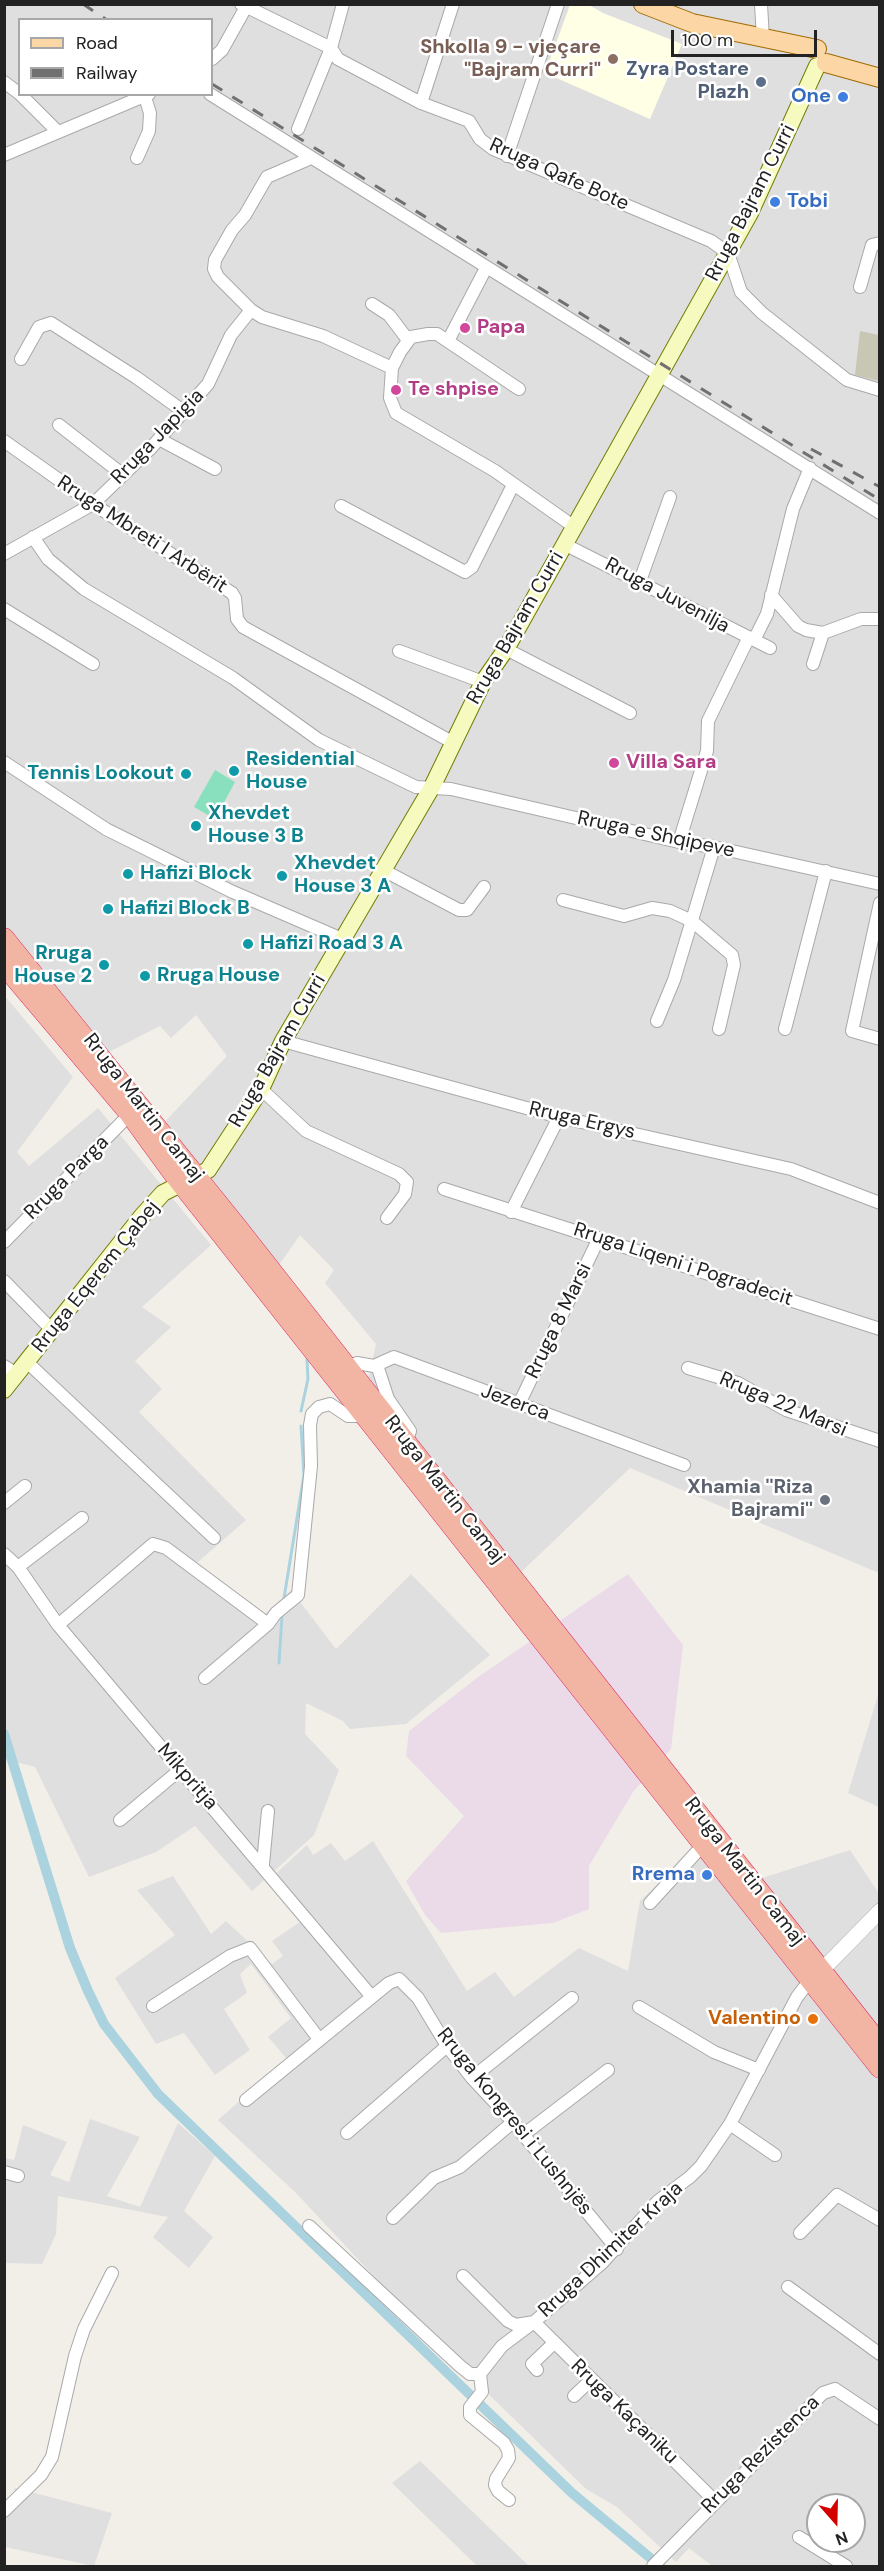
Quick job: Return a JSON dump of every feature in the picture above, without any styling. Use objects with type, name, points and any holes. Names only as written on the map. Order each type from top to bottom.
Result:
[{"type":"highway","name":"Rruga Martin Camaj","points":[[4,938],[366,1416],[703,1845],[879,2045]]},
{"type":"highway","name":"Rruga Martin Camaj","points":[[4,965],[347,1367],[816,1975],[879,2067]]},
{"type":"main road","points":[[643,4],[692,23],[794,46],[817,59],[879,78]]},
{"type":"main road","name":"Rruga Bajram Curri","points":[[188,1180],[211,1166],[261,1089],[283,1041],[432,787],[483,682],[506,649],[755,203],[817,59]]},
{"type":"main road","name":"Rruga Eqerem Çabej","points":[[4,1390],[16,1367],[52,1330],[142,1216],[163,1193],[188,1180]]},
{"type":"street","points":[[298,129],[331,48],[343,4]]},
{"type":"street","points":[[421,103],[453,4]]},
{"type":"street","points":[[507,156],[558,4]]},
{"type":"street","points":[[761,4],[764,39]]},
{"type":"street","points":[[213,58],[222,50],[244,6]]},
{"type":"street","name":"Rruga Qafe Bote","points":[[244,6],[331,48],[338,59],[421,103],[469,121],[480,140],[507,156],[711,241],[728,253]]},
{"type":"street","points":[[4,82],[18,92]]},
{"type":"street","points":[[22,96],[57,131]]},
{"type":"street","points":[[4,155],[57,131],[147,96],[150,113],[149,131],[137,158]]},
{"type":"street","points":[[213,96],[879,513]]},
{"type":"street","points":[[311,158],[267,177],[215,260],[214,269],[218,277],[251,310],[262,317],[323,336],[392,368]]},
{"type":"street","points":[[860,287],[872,245],[879,243]]},
{"type":"street","points":[[728,253],[741,292],[762,313],[847,380],[879,390]]},
{"type":"street","points":[[448,341],[486,268]]},
{"type":"street","points":[[372,304],[389,315],[408,340]]},
{"type":"street","name":"Rruga Japigia","points":[[4,554],[93,504],[159,439],[208,384],[231,335],[251,310]]},
{"type":"street","points":[[21,358],[39,327],[51,323],[137,378],[183,411]]},
{"type":"street","points":[[519,389],[437,334],[428,334],[416,335],[408,340],[392,368],[390,398],[396,413],[459,448],[573,526]]},
{"type":"street","points":[[59,425],[122,474]]},
{"type":"street","points":[[159,439],[215,469]]},
{"type":"street","name":"Rruga Mbreti I Arbërit","points":[[4,441],[93,504],[232,593],[235,598],[237,619],[243,627],[452,742]]},
{"type":"street","points":[[679,842],[707,751],[708,721],[748,639],[756,636],[767,614],[793,509],[810,468]]},
{"type":"street","points":[[341,506],[457,570],[465,572],[472,567],[513,485]]},
{"type":"street","points":[[640,581],[670,497]]},
{"type":"street","name":"Rruga e Shqipeve","points":[[33,537],[48,559],[84,589],[233,678],[319,740],[416,787],[451,789],[679,842],[714,847],[879,884]]},
{"type":"street","name":"Rruga Juvenilja","points":[[564,543],[748,639],[770,648]]},
{"type":"street","points":[[771,595],[798,626],[806,630],[823,633],[861,619],[879,618]]},
{"type":"street","points":[[4,609],[93,664]]},
{"type":"street","points":[[813,664],[823,633]]},
{"type":"street","points":[[506,649],[630,713]]},
{"type":"street","points":[[399,651],[483,682]]},
{"type":"street","points":[[4,762],[106,829],[233,892],[342,939]]},
{"type":"street","points":[[657,1021],[674,980],[714,847]]},
{"type":"street","points":[[383,870],[459,910],[467,910],[484,887]]},
{"type":"street","points":[[785,1029],[826,872]]},
{"type":"street","points":[[563,900],[624,916],[652,908],[670,911],[692,921],[732,955],[734,964],[718,1029]]},
{"type":"street","points":[[879,903],[852,1030],[879,1039]]},
{"type":"street","name":"Rruga Ergys","points":[[283,1041],[559,1118],[791,1168],[879,1203]]},
{"type":"street","points":[[261,1089],[306,1131],[399,1174],[407,1182],[405,1194],[387,1218]]},
{"type":"street","name":"Rruga Parga","points":[[4,1242],[130,1114]]},
{"type":"street","points":[[511,1212],[559,1118]]},
{"type":"street","name":"Rruga Liqeni i Pogradecit","points":[[444,1189],[879,1329]]},
{"type":"street","name":"Rruga 8 Marsi","points":[[519,1404],[598,1238]]},
{"type":"street","points":[[4,1281],[52,1330]]},
{"type":"street","name":"Jezerca","points":[[347,1367],[357,1363],[370,1367],[394,1357],[684,1466]]},
{"type":"street","points":[[377,1365],[388,1399],[410,1431],[406,1442]]},
{"type":"street","points":[[16,1367],[214,1538]]},
{"type":"street","name":"Rruga 22 Marsi","points":[[688,1368],[738,1383],[786,1410],[879,1441]]},
{"type":"street","points":[[205,1678],[298,1595],[311,1466],[312,1414],[319,1407],[330,1404],[348,1416],[366,1416]]},
{"type":"street","points":[[4,1503],[25,1486]]},
{"type":"street","points":[[18,1568],[82,1518]]},
{"type":"street","points":[[58,1625],[153,1544],[166,1548],[268,1624]]},
{"type":"street","name":"Mikpritja","points":[[4,1554],[18,1568],[58,1625],[263,1864],[372,1997]]},
{"type":"street","points":[[120,1820],[181,1769]]},
{"type":"street","points":[[263,1864],[268,1811]]},
{"type":"street","points":[[650,1903],[703,1845]]},
{"type":"street","name":"Rruga Dhimiter Kraja","points":[[480,2374],[502,2346],[534,2322],[617,2248],[658,2201],[700,2166],[730,2124],[797,1997],[879,1911]]},
{"type":"street","points":[[153,2006],[230,1956],[250,1948],[319,2039]]},
{"type":"street","name":"Rruga Kongresi i Lushnjës","points":[[246,2100],[389,1983],[399,1979],[418,1998],[447,2046],[472,2078],[513,2122],[617,2248]]},
{"type":"street","points":[[472,2078],[573,1998]]},
{"type":"street","points":[[639,2007],[714,2052],[759,2070]]},
{"type":"street","points":[[347,2133],[447,2046]]},
{"type":"street","points":[[523,2135],[608,2070]]},
{"type":"street","points":[[393,2218],[434,2178],[460,2167],[513,2122]]},
{"type":"street","points":[[730,2124],[775,2155]]},
{"type":"street","points":[[4,2172],[18,2176]]},
{"type":"street","points":[[800,2233],[837,2195],[879,2220]]},
{"type":"street","points":[[309,2226],[460,2366],[470,2374],[480,2374],[482,2392],[470,2407],[473,2419],[504,2443],[508,2450],[509,2458],[495,2479],[495,2485],[498,2491],[509,2500]]},
{"type":"street","points":[[4,2511],[41,2475],[52,2457],[81,2338],[112,2273]]},
{"type":"street","points":[[463,2276],[508,2321],[516,2325],[534,2322]]},
{"type":"street","points":[[788,2287],[879,2354]]},
{"type":"street","name":"Rruga Kaçaniku","points":[[534,2322],[715,2501]]},
{"type":"street","points":[[537,2370],[532,2364],[554,2343]]},
{"type":"street","points":[[574,2396],[592,2379]]},
{"type":"street","name":"Rruga Rezistenca","points":[[653,2566],[715,2501],[829,2389],[835,2389],[879,2420]]},
{"type":"street","points":[[799,2537],[846,2566]]},
{"type":"shaded area","points":[[5,5],[879,5],[879,1573],[630,1468],[516,1577],[365,1392],[376,1344],[325,1283],[334,1270],[300,1235],[272,1275],[158,1129],[227,1056],[196,1015],[171,1038],[160,1026],[107,1053],[5,942]]},
{"type":"shaded area","name":"Shkolla 9 - vjeçare \"Bajram Curri\"","points":[[570,5],[589,5],[603,13],[682,44],[650,119],[545,73]]},
{"type":"shaded area","points":[[860,331],[879,335],[879,381],[855,375]]},
{"type":"shaded area","points":[[4,995],[73,1077],[17,1152],[29,1166],[98,1108],[211,1245],[142,1307],[171,1327],[135,1361],[162,1389],[139,1412],[246,1520],[190,1569],[256,1622],[291,1590],[336,1649],[411,1574],[490,1655],[406,1724],[350,1729],[343,1721],[306,1703],[305,1734],[339,1770],[314,1835],[252,1891],[195,1826],[156,1852],[89,1877],[35,1767],[5,1759]]},
{"type":"shaded area","points":[[628,1574],[683,1645],[671,1749],[633,1792],[589,1866],[589,1909],[553,1923],[441,1933],[425,1915],[406,1881],[464,1816],[406,1756],[409,1731],[478,1677]]},
{"type":"shaded area","points":[[879,1692],[880,1807],[848,1793]]},
{"type":"shaded area","points":[[373,1841],[467,1991],[495,1972],[514,1997],[579,1948],[628,1971],[640,1901],[701,1842],[740,1885],[850,1850],[880,1895],[879,2566],[712,2566],[689,2548],[676,2562],[617,2507],[586,2489],[437,2344],[297,2194],[218,2120],[287,2059],[268,2037],[291,2018],[251,1964],[240,1974],[247,1993],[224,2009],[250,2050],[215,2075],[184,2033],[156,2044],[115,1978],[175,1935],[137,1890],[173,1876],[211,1934],[226,1921],[272,1964],[283,1956],[272,1941],[310,1915],[272,1877],[307,1845],[313,1855],[331,1843],[345,1861]]},
{"type":"shaded area","points":[[90,2119],[140,2137],[107,2196],[140,2207],[178,2123],[215,2156],[184,2211],[213,2237],[189,2268],[153,2237],[168,2217],[58,2196],[56,2234],[42,2264],[5,2263],[5,2158],[14,2160],[23,2125],[67,2142],[50,2175],[69,2182]]},
{"type":"shaded area","points":[[420,2461],[529,2566],[477,2566],[392,2483]]},
{"type":"shaded area","points":[[15,2488],[112,2513],[94,2566],[5,2547],[5,2522]]},
{"type":"green space","points":[[215,770],[235,782],[215,819],[194,807]]},
{"type":"waterway","points":[[301,1411],[308,1379],[307,1360]]},
{"type":"waterway","points":[[284,1598],[304,1475],[301,1426]]},
{"type":"waterway","points":[[279,1663],[282,1616]]},
{"type":"waterway","points":[[4,1734],[70,1948],[88,1991],[104,2024],[158,2094],[572,2493],[660,2566]]},
{"type":"railway","points":[[83,4],[104,18]]},
{"type":"railway","points":[[213,85],[880,500]]},
{"type":"railway","points":[[811,449],[880,487]]},
{"type":"place","name":"Shkolla 9 - vjeçare \"Bajram Curri\"","points":[[613,59]]},
{"type":"place","name":"Zyra Postare Plazh","points":[[761,82]]},
{"type":"place","name":"One","points":[[843,97]]},
{"type":"place","name":"Tobi","points":[[775,202]]},
{"type":"place","name":"Papa","points":[[465,328]]},
{"type":"place","name":"Te shpise","points":[[396,390]]},
{"type":"place","name":"Villa Sara","points":[[614,763]]},
{"type":"place","name":"Residential House","points":[[234,771]]},
{"type":"place","name":"Tennis Lookout","points":[[186,774]]},
{"type":"place","name":"Xhevdet House 3 B","points":[[196,826]]},
{"type":"place","name":"Hafizi Block","points":[[128,874]]},
{"type":"place","name":"Xhevdet House 3 A","points":[[282,876]]},
{"type":"place","name":"Hafizi Block B","points":[[108,909]]},
{"type":"place","name":"Hafizi Road 3 A","points":[[248,944]]},
{"type":"place","name":"Rruga House 2","points":[[104,965]]},
{"type":"place","name":"Rruga House","points":[[145,976]]},
{"type":"place","name":"Xhamia ''Riza Bajrami''","points":[[825,1500]]},
{"type":"place","name":"Rrema","points":[[707,1875]]},
{"type":"place","name":"Valentino","points":[[813,2019]]}]
